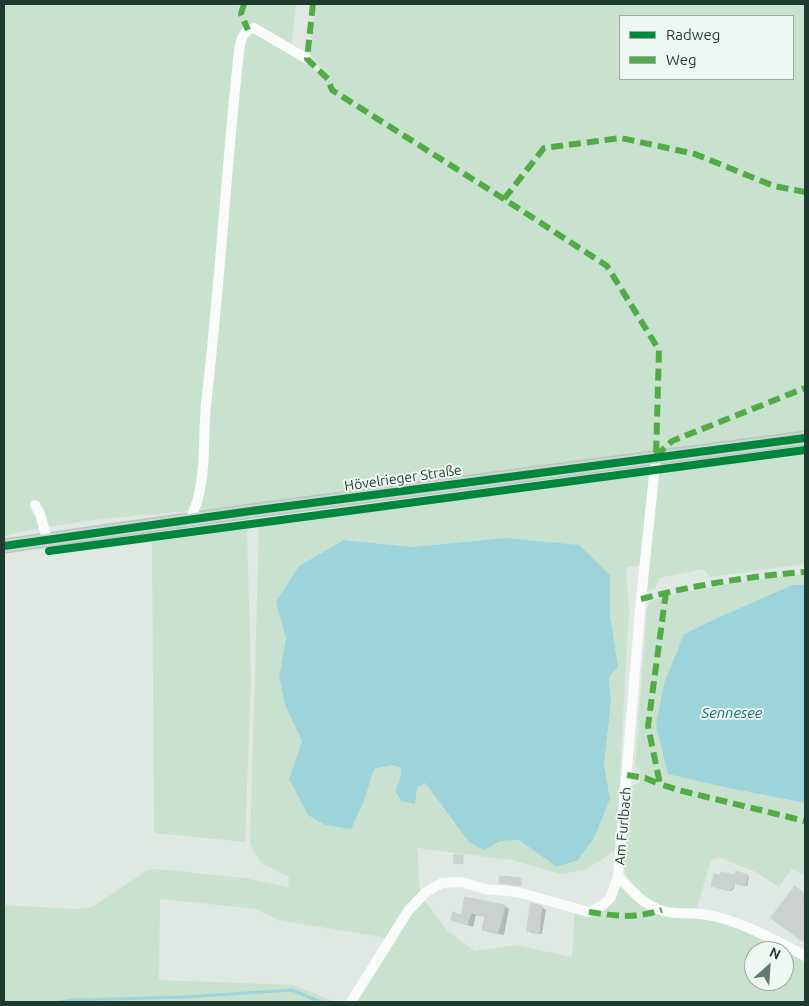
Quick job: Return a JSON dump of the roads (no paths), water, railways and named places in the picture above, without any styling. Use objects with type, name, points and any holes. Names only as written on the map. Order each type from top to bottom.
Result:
[{"type":"main road","name":"Hövelrieger Straße","points":[[4,546],[656,456],[805,438]]},
{"type":"street","points":[[190,520],[198,500],[202,479],[206,408],[225,220],[230,132],[241,38],[248,30],[254,28],[307,59]]},
{"type":"street","name":"Am Furlbach","points":[[354,998],[408,911],[426,892],[442,883],[461,882],[485,889],[517,892],[589,912],[602,906],[611,897],[618,876],[641,599],[656,456]]},
{"type":"street","points":[[35,505],[40,514],[47,539]]},
{"type":"street","points":[[618,876],[639,898],[656,908],[673,913],[689,912],[716,916],[744,926],[805,956]]},
{"type":"water","points":[[506,538],[579,545],[610,575],[610,615],[618,666],[609,678],[611,703],[604,764],[610,799],[594,838],[578,860],[557,867],[519,840],[500,841],[484,850],[469,842],[425,783],[417,787],[415,804],[402,801],[395,791],[400,779],[401,768],[392,765],[374,769],[364,801],[351,829],[325,825],[308,815],[289,779],[302,741],[285,705],[279,677],[286,638],[276,602],[299,566],[344,540],[412,547]]},
{"type":"water","name":"Sennesee","points":[[792,585],[805,585],[805,803],[668,774],[656,725],[664,684],[684,634]]},
{"type":"waterway","points":[[58,1002],[185,997],[292,990],[321,1002]]}]
